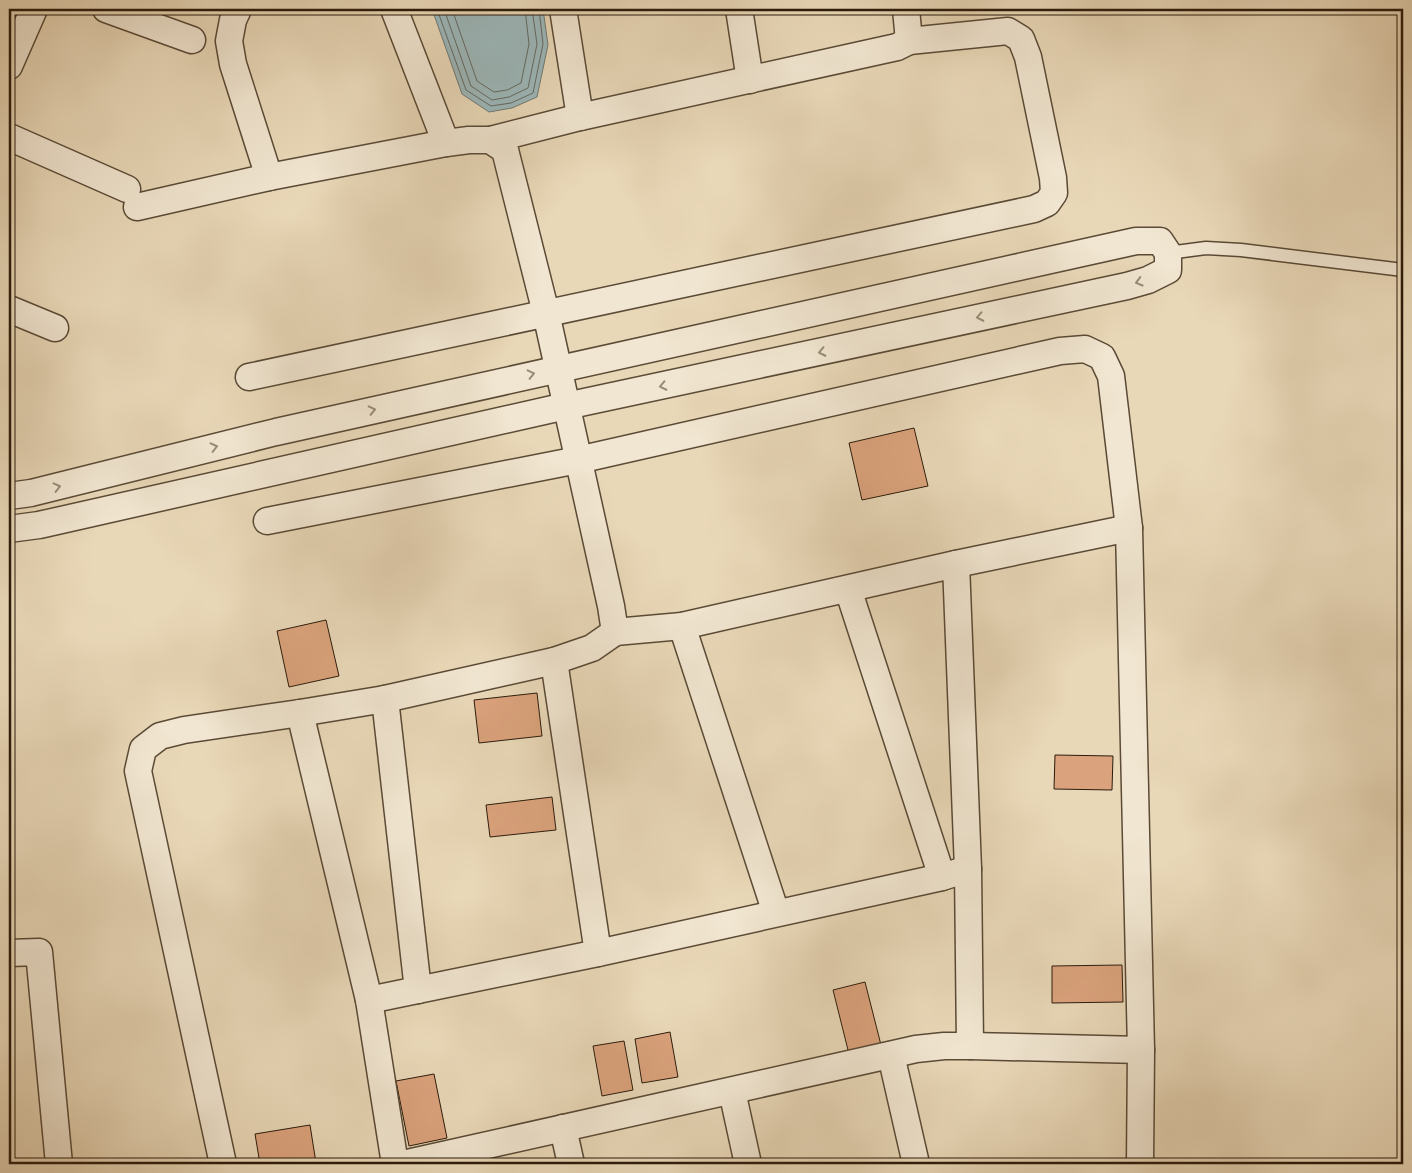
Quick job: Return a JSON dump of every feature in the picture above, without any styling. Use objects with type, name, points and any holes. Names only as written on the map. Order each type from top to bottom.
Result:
[{"type":"street","points":[[9,66],[34,9]]},
{"type":"street","points":[[106,9],[192,40]]},
{"type":"street","points":[[238,9],[233,20],[229,41],[232,64],[269,177]]},
{"type":"street","points":[[394,9],[446,143]]},
{"type":"street","points":[[563,9],[580,118]]},
{"type":"street","points":[[739,9],[750,80]]},
{"type":"street","points":[[906,9],[910,41]]},
{"type":"street","points":[[9,137],[132,198],[269,177],[446,143],[490,140],[897,47],[910,41],[1008,32],[1021,39],[1028,57],[1053,178],[1054,193],[1047,203],[1034,208],[249,377]]},
{"type":"street","points":[[490,140],[505,150],[546,314],[611,606],[615,632]]},
{"type":"street","points":[[9,496],[31,493],[276,432],[558,368],[1136,241],[1160,241],[1168,253],[1168,270],[1148,280],[1127,286],[566,406],[39,525],[9,529]]},
{"type":"street","points":[[9,310],[55,328]]},
{"type":"street","points":[[267,521],[578,460],[1060,351],[1085,349],[1102,358],[1111,376],[1129,528],[1141,1050],[1140,1164]]},
{"type":"street","points":[[223,1164],[138,771],[143,749],[160,736],[184,730],[385,699],[554,661],[592,648],[615,632],[682,626],[956,564],[1129,528]]},
{"type":"street","points":[[956,564],[968,869],[970,1046]]},
{"type":"street","points":[[848,589],[942,877]]},
{"type":"street","points":[[682,626],[776,914]]},
{"type":"street","points":[[554,661],[598,953]]},
{"type":"street","points":[[385,699],[418,990]]},
{"type":"street","points":[[300,713],[369,1000],[395,1164]]},
{"type":"street","points":[[369,1000],[598,953],[942,877],[968,869]]},
{"type":"street","points":[[9,953],[39,952],[59,1164]]},
{"type":"street","points":[[403,1164],[916,1049],[970,1046],[1141,1050]]},
{"type":"street","points":[[891,1055],[916,1164]]},
{"type":"street","points":[[732,1090],[748,1164]]},
{"type":"street","points":[[563,1128],[570,1164]]},
{"type":"lane","points":[[1168,253],[1206,248],[1403,270]]},
{"type":"water","points":[[432,9],[543,9],[548,45],[537,97],[512,108],[489,112],[462,94]]},
{"type":"building","points":[[914,428],[928,486],[862,500],[849,443]]},
{"type":"building","points":[[326,620],[339,676],[289,687],[277,631]]},
{"type":"building","points":[[537,693],[542,736],[479,743],[474,700]]},
{"type":"building","points":[[1055,755],[1113,756],[1112,790],[1054,789]]},
{"type":"building","points":[[552,797],[556,830],[490,837],[486,805]]},
{"type":"building","points":[[1122,965],[1123,1002],[1052,1003],[1052,966]]},
{"type":"building","points":[[865,982],[881,1045],[849,1054],[833,990]]},
{"type":"building","points":[[670,1032],[678,1077],[642,1083],[635,1039]]},
{"type":"building","points":[[624,1041],[633,1090],[602,1096],[593,1046]]},
{"type":"building","points":[[434,1074],[447,1138],[409,1146],[396,1081]]},
{"type":"building","points":[[310,1125],[316,1163],[260,1164],[255,1134]]}]
